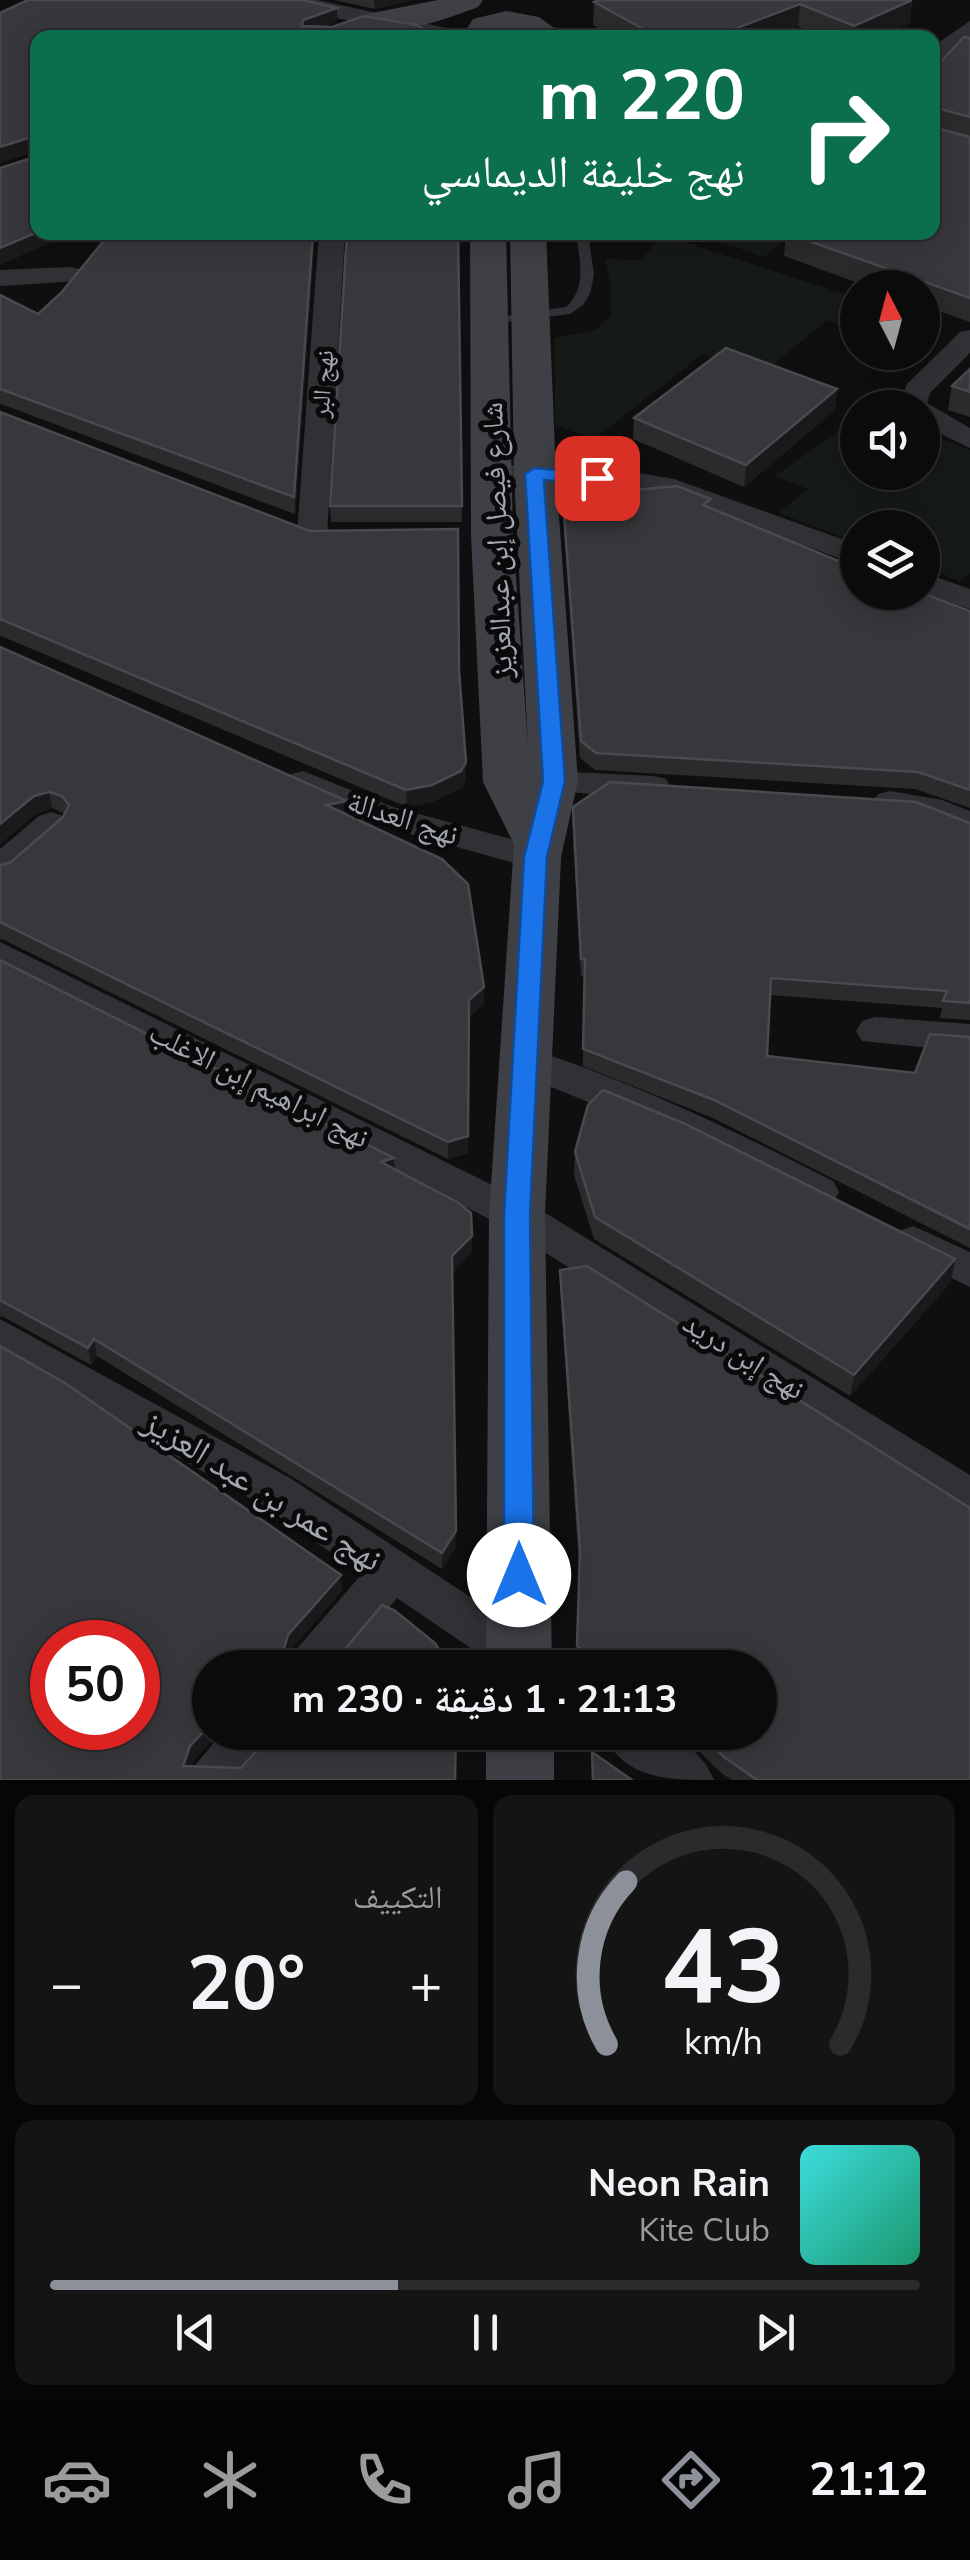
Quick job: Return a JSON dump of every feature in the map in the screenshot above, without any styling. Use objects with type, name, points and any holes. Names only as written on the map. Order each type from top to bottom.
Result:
[{"type":"main road","points":[[383,22],[432,14],[542,26]]},
{"type":"main road","name":"شارع فيصل إبن عبدالعزيز","points":[[490,240],[510,320],[534,474],[530,781],[536,849]]},
{"type":"main road","name":"شارع فيصل إبن عبدالعزيز","points":[[526,240],[510,320],[492,475],[474,535],[530,781]]},
{"type":"main road","points":[[525,1650],[517,1215],[536,849]]},
{"type":"main road","points":[[520,1750],[520,1780]]},
{"type":"street","points":[[287,0],[383,22]]},
{"type":"street","points":[[945,53],[970,28]]},
{"type":"street","name":"نهج البر","points":[[312,535],[331,240]]},
{"type":"street","points":[[0,278],[70,274]]},
{"type":"street","points":[[917,390],[970,338]]},
{"type":"street","points":[[940,423],[970,439]]},
{"type":"street","points":[[492,475],[534,474],[674,488],[840,549]]},
{"type":"street","points":[[277,522],[312,535],[348,535]]},
{"type":"street","points":[[940,589],[970,600]]},
{"type":"street","name":"نهج العدالة","points":[[282,773],[382,815],[536,849]]},
{"type":"street","points":[[530,781],[690,789]]},
{"type":"street","points":[[866,800],[928,808],[970,825]]},
{"type":"street","points":[[0,868],[51,824]]},
{"type":"street","name":"نهج ابراهيم إبن الاغلب","points":[[0,955],[517,1215]]},
{"type":"street","points":[[875,1031],[970,1038]]},
{"type":"street","points":[[526,1062],[614,1094],[719,1141],[970,1271]]},
{"type":"street","name":"نهج إبن دريد","points":[[517,1215],[970,1498]]},
{"type":"street","name":"نهج عمر بن عبد العزيز","points":[[0,1336],[275,1491],[507,1650]]},
{"type":"street","points":[[324,1650],[393,1570]]},
{"type":"street","points":[[213,1780],[239,1750]]},
{"type":"street","points":[[649,1750],[690,1780]]},
{"type":"lane","points":[[510,320],[570,310],[585,298],[588,289],[583,240]]},
{"type":"shaded area","points":[[658,240],[678,240],[840,292],[840,325],[827,320],[761,375],[703,354],[594,439],[555,425],[555,338],[595,330],[611,316],[611,284],[605,259],[640,260]]},
{"type":"shaded area","points":[[714,240],[786,240],[764,257]]},
{"type":"shaded area","points":[[840,430],[840,490],[940,490],[940,439],[970,450],[970,573],[959,581],[940,574],[940,510],[840,510],[840,536],[779,513],[808,489],[775,476]]},
{"type":"building","points":[[28,0],[303,0],[337,8],[303,20],[302,26],[332,27],[364,16],[425,30],[30,30],[30,138],[0,147],[0,13]]},
{"type":"building","points":[[912,0],[854,26],[800,4],[732,30],[645,30],[594,2]]},
{"type":"building","points":[[964,37],[970,38],[970,117],[940,109],[940,62]]},
{"type":"building","points":[[940,129],[970,137],[970,298],[940,287],[940,270],[891,270],[806,240],[940,240]]},
{"type":"building","points":[[30,159],[30,235],[0,248],[0,168]]},
{"type":"building","points":[[104,240],[312,240],[294,497],[0,389],[0,295],[38,314],[61,293]]},
{"type":"building","points":[[347,240],[458,240],[462,506],[330,506]]},
{"type":"building","points":[[726,348],[837,389],[746,465],[634,418]]},
{"type":"building","points":[[970,369],[970,392],[952,386]]},
{"type":"building","points":[[0,412],[310,531],[458,529],[459,670],[466,762],[461,771],[432,785],[406,790],[0,619]]},
{"type":"building","points":[[677,486],[711,499],[703,505],[840,562],[840,610],[940,610],[940,600],[970,611],[970,790],[918,772],[596,753],[581,741],[564,514],[592,494]]},
{"type":"building","points":[[0,647],[347,801],[326,805],[442,859],[468,884],[484,987],[469,1000],[468,1136],[448,1142],[0,922],[0,865],[11,862],[63,817],[69,805],[62,796],[49,792],[34,796],[0,824]]},
{"type":"building","points":[[610,782],[916,802],[970,823],[970,1003],[943,1001],[947,991],[771,978],[767,1056],[915,1073],[930,1034],[970,1037],[970,1229],[714,1100],[583,1049],[585,959],[581,959],[573,807]]},
{"type":"building","points":[[0,960],[394,1158],[381,1162],[471,1213],[472,1236],[452,1256],[456,1531],[442,1553],[94,1339],[88,1348],[0,1300]]},
{"type":"building","points":[[603,1090],[683,1123],[955,1259],[854,1375],[595,1217],[575,1152],[588,1105]]},
{"type":"building","points":[[587,1266],[970,1508],[970,1780],[757,1780],[717,1750],[777,1750],[777,1650],[582,1650],[577,1646],[580,1550],[560,1270]]},
{"type":"building","points":[[0,1346],[65,1383],[341,1575],[288,1635],[284,1650],[192,1650],[192,1744],[183,1766],[241,1768],[257,1750],[456,1750],[455,1780],[0,1780]]},
{"type":"building","points":[[382,1605],[439,1650],[344,1650]]},
{"type":"building","points":[[592,1752],[632,1780],[593,1780]]},
{"type":"route","points":[[519,1575],[517,1215],[536,857],[554,781],[534,474],[597,478]]}]
